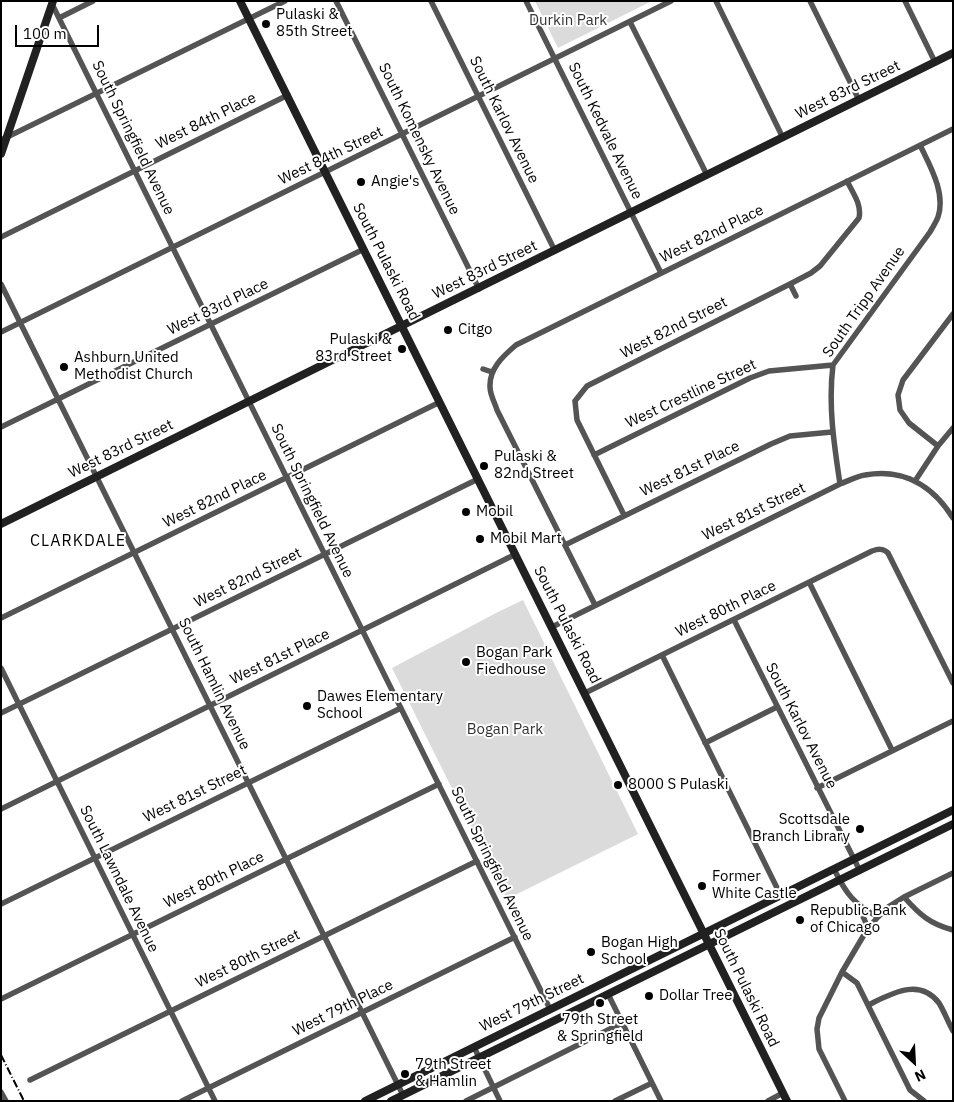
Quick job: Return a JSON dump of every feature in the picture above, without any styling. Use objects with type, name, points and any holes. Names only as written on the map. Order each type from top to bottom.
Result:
[{"type":"main road","name":"South Pulaski Road","points":[[240,1],[785,1097]]},
{"type":"main road","points":[[1,154],[4,139],[53,2]]},
{"type":"main road","name":"West 83rd Street","points":[[1,524],[953,54]]},
{"type":"main road","name":"West 79th Street","points":[[365,1101],[953,810]]},
{"type":"main road","name":"West 79th Street","points":[[391,1101],[953,824]]},
{"type":"street","points":[[59,18],[93,1]]},
{"type":"street","points":[[4,139],[285,1]]},
{"type":"street","name":"South Komensky Avenue","points":[[336,1],[479,288]]},
{"type":"street","name":"South Karlov Avenue","points":[[431,1],[555,251]]},
{"type":"street","name":"South Kedvale Avenue","points":[[526,1],[661,273]]},
{"type":"street","name":"West 84th Street","points":[[1,332],[672,1]]},
{"type":"street","points":[[716,1],[783,138]]},
{"type":"street","points":[[810,1],[859,100]]},
{"type":"street","points":[[905,1],[935,62]]},
{"type":"street","name":"South Springfield Avenue","points":[[53,2],[59,18],[550,1009]]},
{"type":"street","points":[[630,22],[707,175]]},
{"type":"street","name":"West 84th Place","points":[[1,237],[288,95]]},
{"type":"street","name":"West 82nd Place","points":[[492,372],[503,356],[516,345],[953,129]]},
{"type":"street","name":"South Tripp Avenue","points":[[840,484],[832,432],[830,390],[833,365],[930,232],[938,217],[939,197],[934,174],[920,145]]},
{"type":"street","name":"West 82nd Street","points":[[594,455],[577,420],[572,399],[587,386],[790,284],[820,266],[859,218],[858,204],[847,181]]},
{"type":"street","name":"West 83rd Place","points":[[1,427],[364,249]]},
{"type":"street","name":"South Hamlin Avenue","points":[[1,284],[403,1095]]},
{"type":"street","points":[[790,284],[796,296]]},
{"type":"street","points":[[938,446],[909,423],[900,410],[898,395],[903,380],[953,314]]},
{"type":"street","name":"West Crestline Street","points":[[594,455],[750,378],[769,371],[833,365]]},
{"type":"street","points":[[483,369],[492,372],[490,388],[497,410],[595,606]]},
{"type":"street","name":"West 82nd Place","points":[[1,618],[440,402]]},
{"type":"street","points":[[953,428],[915,480],[930,490],[943,503],[953,518]]},
{"type":"street","name":"West 81st Place","points":[[564,545],[790,436],[832,432]]},
{"type":"street","points":[[594,455],[624,515]]},
{"type":"street","name":"West 81st Street","points":[[552,627],[840,484],[863,475],[877,474],[890,474],[915,480]]},
{"type":"street","name":"West 82nd Street","points":[[1,713],[478,479]]},
{"type":"street","name":"West 80th Place","points":[[585,693],[879,549],[885,550],[888,553],[953,683]]},
{"type":"street","name":"West 81st Place","points":[[1,810],[516,554]]},
{"type":"street","points":[[809,582],[892,750]]},
{"type":"street","name":"South Karlov Avenue","points":[[734,620],[860,871]]},
{"type":"street","points":[[662,655],[781,896]]},
{"type":"street","name":"South Lawndale Avenue","points":[[1,668],[215,1101]]},
{"type":"street","points":[[705,743],[777,707]]},
{"type":"street","name":"West 81st Street","points":[[1,904],[401,708]]},
{"type":"street","points":[[818,788],[953,721]]},
{"type":"street","name":"West 80th Place","points":[[1,999],[439,784]]},
{"type":"street","name":"West 80th Street","points":[[30,1080],[477,861]]},
{"type":"street","points":[[834,869],[848,895],[858,905],[878,916]]},
{"type":"street","points":[[845,1101],[821,1054],[817,1029],[819,1018],[842,972],[868,928],[878,916],[904,897],[953,873]]},
{"type":"street","points":[[904,897],[925,919],[938,926],[953,930]]},
{"type":"street","points":[[858,905],[868,928]]},
{"type":"street","name":"West 79th Place","points":[[182,1101],[515,937]]},
{"type":"street","points":[[842,972],[857,983],[910,1090],[924,1101]]},
{"type":"street","points":[[868,1005],[896,992],[917,988],[929,993],[939,1004],[953,1031]]},
{"type":"street","points":[[608,994],[661,1101]]},
{"type":"street","points":[[466,1101],[622,1023]]},
{"type":"street","points":[[474,1047],[500,1101]]},
{"type":"street","points":[[615,1101],[652,1083]]},
{"type":"street","points":[[2,1093],[6,1101]]},
{"type":"street","points":[[768,1101],[785,1097]]},
{"type":"green space","name":"Durkin Park","points":[[535,1],[652,1],[558,48]]},
{"type":"green space","name":"Bogan Park","points":[[523,600],[638,834],[507,899],[392,668]]},
{"type":"railway","points":[[1,1055],[24,1101]]},
{"type":"place","name":"Pulaski & 85th Street","points":[[266,24]]},
{"type":"place","name":"Angie's","points":[[361,182]]},
{"type":"place","name":"Citgo","points":[[448,330]]},
{"type":"place","name":"Pulaski & 83rd Street","points":[[402,349]]},
{"type":"place","name":"Ashburn United Methodist Church","points":[[64,367]]},
{"type":"place","name":"Pulaski & 82nd Street","points":[[484,466]]},
{"type":"place","name":"Mobil","points":[[466,512]]},
{"type":"place","name":"Mobil Mart","points":[[480,539]]},
{"type":"place","name":"Bogan Park Fiedhouse","points":[[466,662]]},
{"type":"place","name":"Dawes Elementary School","points":[[307,706]]},
{"type":"place","name":"8000 S Pulaski","points":[[618,785]]},
{"type":"place","name":"Scottsdale Branch Library","points":[[860,829]]},
{"type":"place","name":"Former White Castle","points":[[702,886]]},
{"type":"place","name":"Republic Bank of Chicago","points":[[800,920]]},
{"type":"place","name":"Bogan High School","points":[[591,952]]},
{"type":"place","name":"Dollar Tree","points":[[649,996]]},
{"type":"place","name":"79th Street & Springfield","points":[[600,1003]]},
{"type":"place","name":"79th Street & Hamlin","points":[[405,1074]]},
{"type":"district","name":"CLARKDALE","points":[[78,541]]}]
